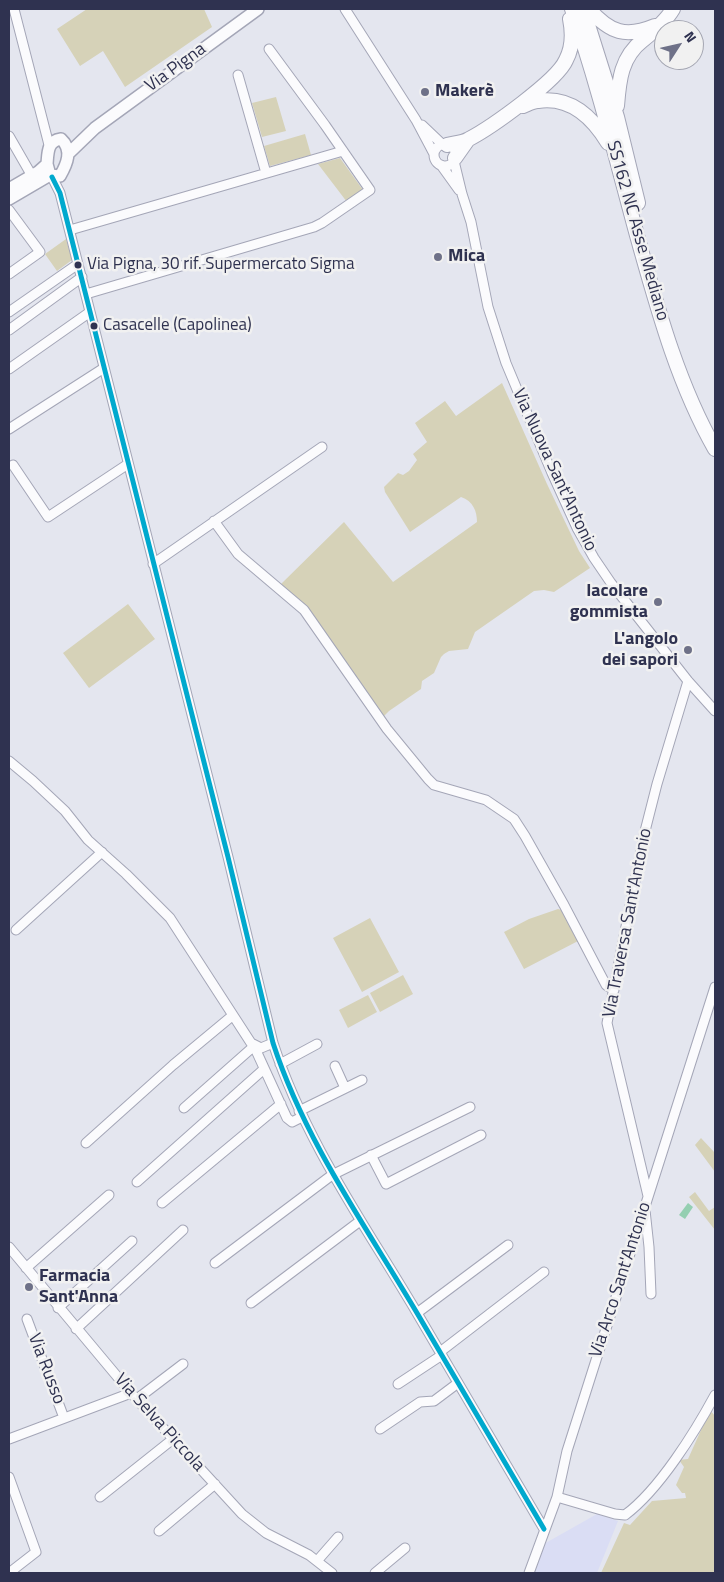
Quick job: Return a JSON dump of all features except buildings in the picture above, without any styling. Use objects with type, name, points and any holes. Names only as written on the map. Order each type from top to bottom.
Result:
[{"type":"highway","points":[[455,160],[467,141],[538,90],[566,62],[572,45],[570,9]]},
{"type":"highway","name":"SS162 NC Asse Mediano","points":[[570,9],[587,52],[648,272],[674,357],[715,449]]},
{"type":"highway","name":"SS162 NC Asse Mediano","points":[[583,9],[617,117],[645,229],[674,332],[697,392],[715,429]]},
{"type":"highway","points":[[589,9],[604,24],[614,30],[629,33],[654,26]]},
{"type":"highway","points":[[665,20],[673,9]]},
{"type":"highway","points":[[617,117],[621,70],[638,45],[654,30]]},
{"type":"highway","points":[[512,110],[538,101],[557,102],[574,107],[589,117],[599,129],[617,159]]},
{"type":"highway","points":[[445,144],[467,141]]},
{"type":"main road","name":"Via Pigna","points":[[68,154],[95,128],[258,9]]},
{"type":"main road","name":"Via Pigna","points":[[49,146],[53,141],[71,139],[95,128]]},
{"type":"main road","points":[[9,199],[52,173],[68,154],[67,146],[62,140]]},
{"type":"main road","points":[[49,146],[52,173]]},
{"type":"main road","points":[[9,190],[32,176],[52,173]]},
{"type":"street","points":[[14,9],[49,146]]},
{"type":"street","name":"Via Nuova Sant'Antonio","points":[[341,9],[351,20]]},
{"type":"street","name":"Via Nuova Sant'Antonio","points":[[345,9],[416,120],[436,160],[462,194]]},
{"type":"street","points":[[86,294],[322,223],[370,190],[269,49]]},
{"type":"street","points":[[238,74],[266,173]]},
{"type":"street","name":"Via Nuova Sant'Antonio","points":[[416,120],[445,144],[453,148],[462,194],[471,222],[488,307],[506,363],[536,437],[577,528],[611,583],[688,681],[715,711]]},
{"type":"street","points":[[44,122],[54,135],[62,140]]},
{"type":"street","points":[[9,136],[32,176]]},
{"type":"street","points":[[434,154],[437,148],[445,144]]},
{"type":"street","points":[[70,230],[343,151]]},
{"type":"street","points":[[441,165],[448,165],[455,160]]},
{"type":"street","points":[[52,173],[60,193],[70,230],[273,1043],[280,1064],[301,1114],[332,1175],[417,1313],[544,1529]]},
{"type":"street","points":[[9,210],[40,252],[9,274]]},
{"type":"street","points":[[9,312],[78,264]]},
{"type":"street","points":[[9,330],[82,277]]},
{"type":"street","points":[[9,369],[90,312]]},
{"type":"street","points":[[9,429],[104,368]]},
{"type":"street","points":[[153,564],[322,447]]},
{"type":"street","points":[[13,465],[48,517],[128,464]]},
{"type":"street","points":[[214,521],[238,554],[304,610],[387,729],[434,785],[486,800],[514,819],[526,836],[606,985],[614,990]]},
{"type":"street","name":"Via Traversa Sant'Antonio","points":[[648,1196],[607,1023],[644,835],[657,784],[688,681]]},
{"type":"street","points":[[9,761],[65,811],[88,840],[170,918],[232,1016],[254,1047],[290,1121],[362,1080]]},
{"type":"street","points":[[16,930],[102,852]]},
{"type":"street","name":"Via Arco Sant'Antonio","points":[[529,1573],[557,1497],[567,1451],[715,987]]},
{"type":"street","points":[[86,1143],[173,1065],[232,1016]]},
{"type":"street","points":[[254,1047],[260,1048],[273,1043]]},
{"type":"street","points":[[280,1064],[317,1044]]},
{"type":"street","points":[[184,1108],[254,1047]]},
{"type":"street","points":[[335,1066],[345,1088]]},
{"type":"street","points":[[137,1182],[264,1069]]},
{"type":"street","points":[[162,1203],[281,1104]]},
{"type":"street","points":[[215,1263],[332,1175],[470,1107]]},
{"type":"street","points":[[371,1155],[386,1184],[481,1135]]},
{"type":"street","points":[[26,1268],[109,1195]]},
{"type":"street","points":[[644,1206],[649,1248],[651,1294]]},
{"type":"street","points":[[250,1302],[360,1221]]},
{"type":"street","points":[[76,1329],[183,1230]]},
{"type":"street","points":[[58,1308],[132,1241]]},
{"type":"street","points":[[417,1313],[508,1245]]},
{"type":"street","name":"Via Selva Piccola","points":[[9,1247],[58,1308],[134,1396],[256,1527],[317,1560],[332,1573]]},
{"type":"street","points":[[398,1384],[441,1354],[544,1272]]},
{"type":"street","name":"Via Russo","points":[[27,1320],[64,1418]]},
{"type":"street","points":[[9,1439],[64,1418],[134,1396],[183,1364]]},
{"type":"street","points":[[380,1429],[420,1402],[434,1401],[458,1383]]},
{"type":"street","points":[[557,1497],[615,1514],[625,1515],[639,1504],[675,1459],[715,1395]]},
{"type":"street","points":[[100,1498],[173,1439]]},
{"type":"street","points":[[9,1477],[36,1552],[9,1573]]},
{"type":"street","points":[[159,1532],[215,1484]]},
{"type":"street","points":[[317,1560],[338,1537]]},
{"type":"street","points":[[375,1573],[404,1548]]},
{"type":"shaded area","points":[[87,9],[204,9],[212,27],[125,87],[103,51],[80,66],[57,29]]},
{"type":"shaded area","points":[[276,97],[286,131],[262,137],[252,103]]},
{"type":"shaded area","points":[[305,134],[311,155],[270,166],[264,146]]},
{"type":"shaded area","points":[[340,158],[363,190],[347,202],[318,164]]},
{"type":"shaded area","points":[[66,239],[72,260],[57,271],[45,254]]},
{"type":"shaded area","points":[[502,383],[547,484],[579,551],[590,568],[554,592],[534,591],[475,632],[468,649],[449,651],[444,654],[434,673],[422,681],[421,689],[382,718],[281,584],[344,522],[393,582],[477,522],[474,507],[469,501],[461,497],[410,532],[385,492],[384,487],[398,473],[403,475],[409,471],[417,460],[413,454],[427,442],[415,423],[445,401],[456,416]]},
{"type":"shaded area","points":[[128,604],[155,639],[89,688],[63,653]]},
{"type":"shaded area","points":[[558,909],[562,910],[580,940],[524,969],[504,932],[529,919]]},
{"type":"shaded area","points":[[370,918],[399,972],[362,992],[333,938]]},
{"type":"shaded area","points":[[403,975],[413,994],[380,1012],[370,993]]},
{"type":"shaded area","points":[[368,995],[377,1012],[348,1028],[339,1010]]},
{"type":"shaded area","points":[[701,1138],[715,1153],[715,1172],[695,1145]]},
{"type":"shaded area","points":[[695,1192],[709,1211],[715,1207],[715,1230],[689,1197]]},
{"type":"shaded area","points":[[688,1203],[693,1207],[685,1219],[679,1215]]},
{"type":"shaded area","points":[[710,1410],[715,1416],[715,1573],[601,1573],[624,1523],[630,1525],[652,1501],[686,1498],[685,1493],[682,1493],[676,1485],[684,1467],[679,1460],[688,1459]]},
{"type":"shaded area","points":[[597,1514],[618,1521],[597,1573],[532,1573],[542,1545]]},
{"type":"transit line","points":[[52,177],[60,193],[228,857],[273,1043],[286,1079],[319,1148],[338,1182],[544,1529]]},
{"type":"place","name":"Makerè","points":[[425,92]]},
{"type":"place","name":"Mica","points":[[438,257]]},
{"type":"place","name":"Via Pigna, 30 rif. Supermercato Sigma","points":[[78,265]]},
{"type":"place","name":"Casacelle (Capolinea)","points":[[94,326]]},
{"type":"place","name":"Iacolare gommista","points":[[658,602]]},
{"type":"place","name":"L'angolo dei sapori","points":[[688,650]]},
{"type":"place","name":"Farmacia Sant'Anna","points":[[29,1287]]}]
